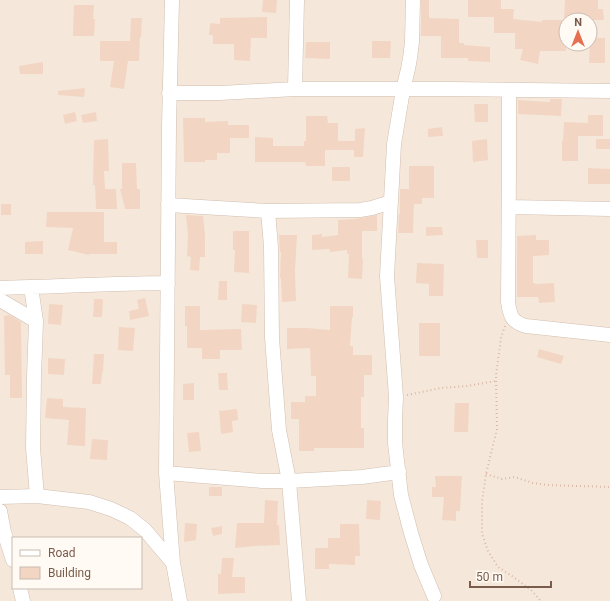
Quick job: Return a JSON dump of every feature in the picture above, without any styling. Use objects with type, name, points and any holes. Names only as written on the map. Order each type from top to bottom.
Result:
[{"type":"street","points":[[172,0],[169,93],[166,473],[174,563],[180,601]]},
{"type":"street","points":[[295,90],[297,0]]},
{"type":"street","points":[[413,0],[412,42],[394,144],[387,276],[396,397],[395,443],[401,495],[410,533],[434,596]]},
{"type":"street","points":[[169,93],[220,93],[295,90],[450,89],[610,91]]},
{"type":"street","points":[[509,90],[508,302],[510,314],[518,324],[526,326],[610,335]]},
{"type":"street","points":[[168,205],[268,211],[360,210],[391,202]]},
{"type":"street","points":[[509,207],[610,209]]},
{"type":"street","points":[[268,211],[271,247],[272,338],[279,430],[289,481],[299,601]]},
{"type":"street","points":[[0,288],[123,283],[168,283]]},
{"type":"street","points":[[31,287],[36,321],[33,448],[37,496]]},
{"type":"street","points":[[0,300],[36,321]]},
{"type":"street","points":[[166,473],[262,481],[289,481],[362,477],[399,472]]},
{"type":"street","points":[[0,497],[37,496],[89,502],[111,509],[130,518],[144,530],[174,563]]},
{"type":"street","points":[[0,511],[4,532],[12,557]]},
{"type":"street","points":[[20,589],[23,601]]},
{"type":"path","points":[[510,314],[501,338],[496,375],[497,429],[486,474],[482,502],[482,534],[488,551],[498,567],[531,590],[541,601]]},
{"type":"path","points":[[396,397],[441,388],[468,386],[496,381]]},
{"type":"path","points":[[486,474],[506,479],[513,477],[533,483],[548,485],[610,487]]},
{"type":"shaded area","points":[[0,0],[610,0],[610,601],[0,601]]},
{"type":"building","points":[[263,0],[277,0],[276,13],[262,12]]},
{"type":"building","points":[[421,0],[429,0],[429,18],[459,19],[459,43],[464,43],[464,45],[490,47],[490,62],[468,61],[468,58],[441,58],[441,36],[421,36]]},
{"type":"building","points":[[468,0],[501,0],[501,9],[514,9],[513,19],[542,22],[542,20],[558,20],[558,51],[540,51],[538,64],[520,60],[523,49],[515,49],[515,33],[494,33],[494,17],[468,17]]},
{"type":"building","points":[[565,0],[598,0],[598,9],[603,9],[604,20],[598,20],[598,12],[564,12]]},
{"type":"building","points":[[74,5],[94,5],[94,36],[73,36]]},
{"type":"building","points":[[267,17],[267,38],[251,38],[250,61],[234,60],[234,44],[213,44],[213,35],[209,35],[210,23],[220,24],[220,18]]},
{"type":"building","points":[[131,18],[142,18],[139,61],[128,61],[124,89],[110,87],[114,61],[100,61],[100,41],[130,41]]},
{"type":"building","points":[[598,38],[605,38],[605,63],[589,63],[589,52],[598,52]]},
{"type":"building","points":[[372,41],[391,41],[390,58],[372,58]]},
{"type":"building","points":[[306,42],[330,42],[330,59],[305,58]]},
{"type":"building","points":[[43,62],[43,74],[20,74],[19,66]]},
{"type":"building","points":[[85,88],[84,97],[58,95],[58,91]]},
{"type":"building","points":[[550,99],[562,99],[561,116],[518,114],[518,100],[550,102]]},
{"type":"building","points":[[474,104],[488,104],[488,122],[475,122]]},
{"type":"building","points":[[75,112],[77,121],[65,124],[63,115]]},
{"type":"building","points":[[96,112],[97,121],[83,123],[81,115]]},
{"type":"building","points":[[588,115],[603,115],[603,136],[578,136],[578,161],[562,161],[564,122],[588,123]]},
{"type":"building","points":[[306,116],[327,116],[328,123],[338,123],[338,141],[355,141],[355,129],[365,128],[363,157],[354,157],[354,150],[325,150],[325,166],[306,166],[305,162],[255,162],[255,137],[273,138],[273,146],[304,146],[304,141],[306,141]]},
{"type":"building","points":[[183,118],[205,118],[205,122],[228,121],[228,125],[249,125],[249,138],[230,138],[230,153],[217,153],[217,160],[205,160],[205,162],[184,162]]},
{"type":"building","points":[[442,127],[443,136],[428,137],[428,129]]},
{"type":"building","points":[[108,139],[109,171],[104,171],[105,189],[116,189],[117,209],[96,209],[95,185],[93,185],[94,140]]},
{"type":"building","points":[[487,139],[488,160],[473,162],[472,141]]},
{"type":"building","points":[[596,139],[610,139],[610,149],[596,149]]},
{"type":"building","points":[[122,163],[136,163],[137,189],[140,189],[140,209],[125,209],[120,189],[122,189]]},
{"type":"building","points":[[409,166],[434,166],[434,198],[422,198],[422,204],[414,204],[413,233],[398,233],[400,189],[409,189]]},
{"type":"building","points":[[332,167],[350,167],[350,181],[332,181]]},
{"type":"building","points":[[588,168],[610,169],[610,184],[588,184]]},
{"type":"building","points":[[1,204],[11,204],[11,215],[1,215]]},
{"type":"building","points":[[47,212],[104,212],[104,242],[117,242],[117,254],[89,255],[68,250],[73,228],[46,227]]},
{"type":"building","points":[[186,215],[203,216],[205,257],[200,257],[199,271],[190,270],[191,257],[187,256],[188,235]]},
{"type":"building","points":[[377,215],[377,231],[362,231],[362,279],[348,278],[349,254],[347,254],[347,250],[330,252],[330,249],[312,250],[312,235],[322,234],[322,237],[338,235],[338,220]]},
{"type":"building","points":[[426,227],[442,227],[443,235],[426,236]]},
{"type":"building","points":[[233,231],[249,231],[249,273],[234,272],[235,250],[233,250]]},
{"type":"building","points":[[279,235],[297,235],[295,271],[296,301],[282,302],[280,278],[281,252]]},
{"type":"building","points":[[536,235],[536,240],[549,240],[549,255],[533,256],[533,283],[554,283],[555,302],[539,303],[538,297],[517,297],[517,236]]},
{"type":"building","points":[[476,240],[488,240],[488,258],[477,258]]},
{"type":"building","points":[[43,241],[43,254],[25,254],[25,242]]},
{"type":"building","points":[[417,263],[444,264],[443,296],[429,296],[429,284],[416,283]]},
{"type":"building","points":[[219,281],[227,281],[227,300],[218,300]]},
{"type":"building","points":[[145,298],[149,316],[130,320],[129,311],[139,309],[137,300]]},
{"type":"building","points":[[94,299],[103,299],[102,317],[93,317]]},
{"type":"building","points":[[49,304],[63,305],[61,325],[48,324]]},
{"type":"building","points":[[242,304],[257,305],[256,323],[241,322]]},
{"type":"building","points":[[185,306],[200,306],[200,330],[241,329],[242,350],[220,350],[220,359],[202,359],[202,348],[187,348]]},
{"type":"building","points":[[330,306],[353,306],[350,346],[353,346],[353,355],[372,355],[372,375],[364,375],[364,397],[361,397],[361,428],[364,428],[364,448],[314,448],[314,451],[299,451],[299,419],[291,419],[291,402],[305,402],[305,396],[316,396],[316,376],[311,376],[310,348],[287,349],[287,328],[330,330]]},
{"type":"building","points":[[10,315],[21,322],[22,398],[10,398],[10,375],[5,375],[4,316]]},
{"type":"building","points":[[419,323],[440,323],[440,356],[419,356]]},
{"type":"building","points":[[119,327],[135,328],[133,351],[118,350]]},
{"type":"building","points":[[539,349],[564,356],[561,364],[537,357]]},
{"type":"building","points":[[94,354],[104,354],[101,384],[92,384]]},
{"type":"building","points":[[48,358],[65,359],[64,375],[48,374]]},
{"type":"building","points":[[218,373],[227,373],[228,390],[219,390]]},
{"type":"building","points":[[194,383],[194,400],[183,400],[183,384]]},
{"type":"building","points":[[47,398],[63,399],[63,407],[86,408],[85,446],[67,445],[69,420],[45,418]]},
{"type":"building","points":[[455,403],[469,403],[468,432],[454,432]]},
{"type":"building","points":[[237,409],[238,420],[232,421],[233,432],[221,434],[219,411]]},
{"type":"building","points":[[199,432],[201,451],[189,452],[187,433]]},
{"type":"building","points":[[92,439],[108,440],[107,460],[90,459]]},
{"type":"building","points":[[435,476],[462,476],[460,511],[456,511],[456,521],[442,520],[444,497],[432,497],[432,487],[436,487]]},
{"type":"building","points":[[209,487],[222,487],[222,496],[209,496]]},
{"type":"building","points":[[265,500],[278,501],[277,525],[279,525],[280,545],[235,548],[237,523],[264,523]]},
{"type":"building","points":[[367,500],[381,501],[380,520],[366,519]]},
{"type":"building","points":[[185,523],[197,524],[196,540],[184,542]]},
{"type":"building","points":[[340,524],[359,524],[360,556],[355,556],[355,565],[329,564],[329,569],[315,569],[315,548],[328,548],[328,538],[340,538]]},
{"type":"building","points":[[222,526],[222,534],[213,536],[211,528]]},
{"type":"building","points":[[222,558],[234,558],[232,577],[245,577],[245,593],[218,594],[218,574],[221,574]]}]
